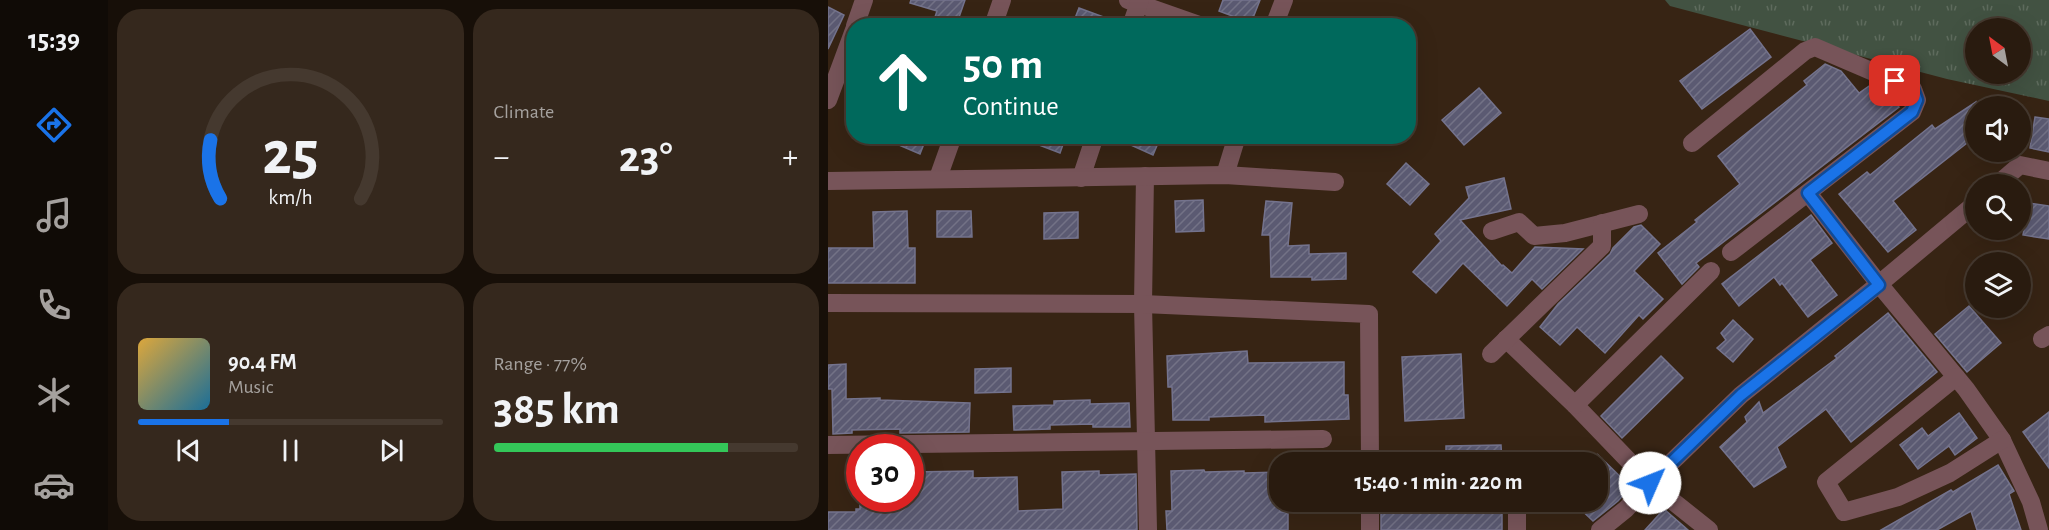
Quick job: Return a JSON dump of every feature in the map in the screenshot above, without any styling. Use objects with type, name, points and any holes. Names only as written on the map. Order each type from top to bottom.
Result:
[{"type":"street","points":[[858,18],[864,0]]},
{"type":"street","points":[[996,18],[1002,0]]},
{"type":"street","points":[[1277,18],[1284,0]]},
{"type":"street","points":[[1132,18],[1135,1],[1181,18]]},
{"type":"street","points":[[1692,143],[1805,51],[1815,47],[1913,89],[1917,100],[1912,112],[1731,252]]},
{"type":"street","points":[[828,100],[846,52]]},
{"type":"street","points":[[938,178],[950,144]]},
{"type":"street","points":[[1081,178],[1092,144]]},
{"type":"street","points":[[1225,175],[1235,144]]},
{"type":"street","points":[[2010,174],[2020,165],[2049,171]]},
{"type":"street","points":[[828,181],[1225,175],[1335,182]]},
{"type":"street","points":[[1145,176],[1143,304],[1148,530]]},
{"type":"street","points":[[1808,193],[1879,285],[1966,389],[2002,440],[2031,502],[2038,530]]},
{"type":"street","points":[[1600,530],[1626,510],[1650,483],[1741,395],[1879,285],[1965,212]]},
{"type":"street","points":[[1492,231],[1518,222],[1533,236],[1565,233],[1639,214]]},
{"type":"street","points":[[1491,354],[1602,246],[1602,223]]},
{"type":"street","points":[[1575,405],[1711,271]]},
{"type":"street","points":[[828,303],[1143,304],[1369,314],[1370,452]]},
{"type":"street","points":[[1506,339],[1575,405],[1650,483],[1709,530]]},
{"type":"street","points":[[1956,377],[1826,482],[1844,512],[1898,497],[1950,473],[2002,440]]},
{"type":"street","points":[[828,445],[1323,439]]},
{"type":"street","points":[[1370,512],[1370,530]]},
{"type":"street","points":[[1517,512],[1517,530]]},
{"type":"green space","points":[[1665,0],[2049,0],[2049,101],[1970,84],[2031,84],[2031,18],[1965,18],[1965,83],[1670,6]]},
{"type":"building","points":[[911,0],[965,0],[959,18],[935,18],[937,11],[910,3]]},
{"type":"building","points":[[1223,0],[1260,0],[1253,18],[1238,18],[1219,11]]},
{"type":"building","points":[[828,7],[844,15],[828,49]]},
{"type":"building","points":[[1079,8],[1106,18],[1075,18]]},
{"type":"building","points":[[1750,29],[1771,57],[1702,109],[1680,81]]},
{"type":"building","points":[[1825,64],[1841,71],[1859,93],[1872,84],[1885,89],[1899,107],[1696,263],[1699,267],[1682,284],[1658,253],[1740,184],[1718,156],[1807,85],[1804,81]]},
{"type":"building","points":[[1479,88],[1501,113],[1464,145],[1442,120]]},
{"type":"building","points":[[1965,109],[1965,145],[1893,201],[1916,230],[1888,252],[1839,194],[1867,172],[1870,175],[1932,125],[1935,129]]},
{"type":"building","points":[[2035,117],[2049,119],[2049,152],[2031,148]]},
{"type":"building","points":[[897,144],[924,144],[920,154]]},
{"type":"building","points":[[1037,144],[1063,144],[1060,153]]},
{"type":"building","points":[[1129,144],[1158,144],[1153,155]]},
{"type":"building","points":[[1406,163],[1429,184],[1410,205],[1387,184]]},
{"type":"building","points":[[1504,178],[1511,209],[1460,220],[1502,266],[1512,273],[1535,247],[1583,249],[1542,289],[1532,279],[1507,306],[1463,263],[1436,293],[1413,272],[1441,241],[1435,234],[1469,198],[1466,187]]},
{"type":"building","points":[[1203,200],[1204,231],[1176,232],[1175,201]]},
{"type":"building","points":[[1266,201],[1292,203],[1288,246],[1309,245],[1309,254],[1346,253],[1346,279],[1312,280],[1312,277],[1271,277],[1270,235],[1262,235]]},
{"type":"building","points":[[2031,203],[2049,206],[2049,239],[2031,236]]},
{"type":"building","points":[[907,211],[908,248],[915,248],[915,283],[828,283],[828,248],[874,248],[873,212]]},
{"type":"building","points":[[937,211],[971,211],[972,237],[937,237]]},
{"type":"building","points":[[1078,212],[1078,238],[1044,239],[1044,213]]},
{"type":"building","points":[[1811,215],[1832,243],[1810,260],[1837,295],[1808,317],[1782,283],[1780,285],[1774,277],[1739,306],[1722,284]]},
{"type":"building","points":[[1641,225],[1660,244],[1634,271],[1663,299],[1643,319],[1639,315],[1605,353],[1577,327],[1560,345],[1540,327],[1558,304],[1610,254],[1613,248],[1634,227]]},
{"type":"building","points":[[1965,309],[1965,318],[1979,318],[2001,343],[1967,372],[1935,334]]},
{"type":"building","points":[[1888,313],[1937,372],[1851,442],[1826,409],[1777,447],[1786,467],[1754,487],[1720,447],[1747,422],[1745,417],[1759,402],[1763,413],[1837,358],[1835,356]]},
{"type":"building","points":[[1733,320],[1753,339],[1733,362],[1717,348],[1726,340],[1721,333]]},
{"type":"building","points":[[1247,351],[1248,363],[1344,362],[1344,395],[1348,395],[1349,419],[1265,422],[1265,415],[1209,417],[1209,420],[1173,420],[1172,387],[1168,387],[1167,356]]},
{"type":"building","points":[[1461,354],[1464,418],[1405,421],[1402,357]]},
{"type":"building","points":[[1661,356],[1683,378],[1622,438],[1601,416]]},
{"type":"building","points":[[846,364],[846,399],[880,398],[880,400],[970,403],[969,432],[900,433],[900,429],[852,430],[852,433],[833,434],[832,389],[828,389],[828,365]]},
{"type":"building","points":[[1011,368],[1011,392],[975,393],[975,369]]},
{"type":"building","points":[[1090,400],[1090,404],[1129,403],[1130,427],[1093,427],[1093,424],[1050,425],[1050,429],[1014,430],[1013,406],[1054,405],[1054,401]]},
{"type":"building","points":[[2049,412],[2049,468],[2023,432]]},
{"type":"building","points":[[1959,413],[1977,438],[1955,455],[1949,446],[1918,469],[1900,445],[1922,428],[1928,436]]},
{"type":"building","points":[[1501,445],[1501,452],[1446,452],[1446,446]]},
{"type":"building","points":[[1608,465],[1631,487],[1608,509]]},
{"type":"building","points":[[1998,465],[2014,491],[2009,494],[2021,530],[1977,530],[1971,511],[1937,530],[1881,530],[1951,490],[1953,492]]},
{"type":"building","points":[[973,471],[973,478],[1017,477],[1018,511],[1063,509],[1062,472],[1099,471],[1099,475],[1136,474],[1137,530],[828,530],[828,512],[924,512],[924,472]]},
{"type":"building","points":[[1171,471],[1269,472],[1269,512],[1288,512],[1288,530],[1167,530],[1166,511],[1172,511]]},
{"type":"building","points":[[1664,509],[1688,530],[1645,530]]},
{"type":"building","points":[[1381,512],[1502,512],[1502,530],[1381,530]]},
{"type":"building","points":[[1584,512],[1604,512],[1593,521]]},
{"type":"route","points":[[1650,483],[1741,395],[1879,285],[1808,193],[1912,112],[1917,100],[1913,89],[1895,81]]}]
